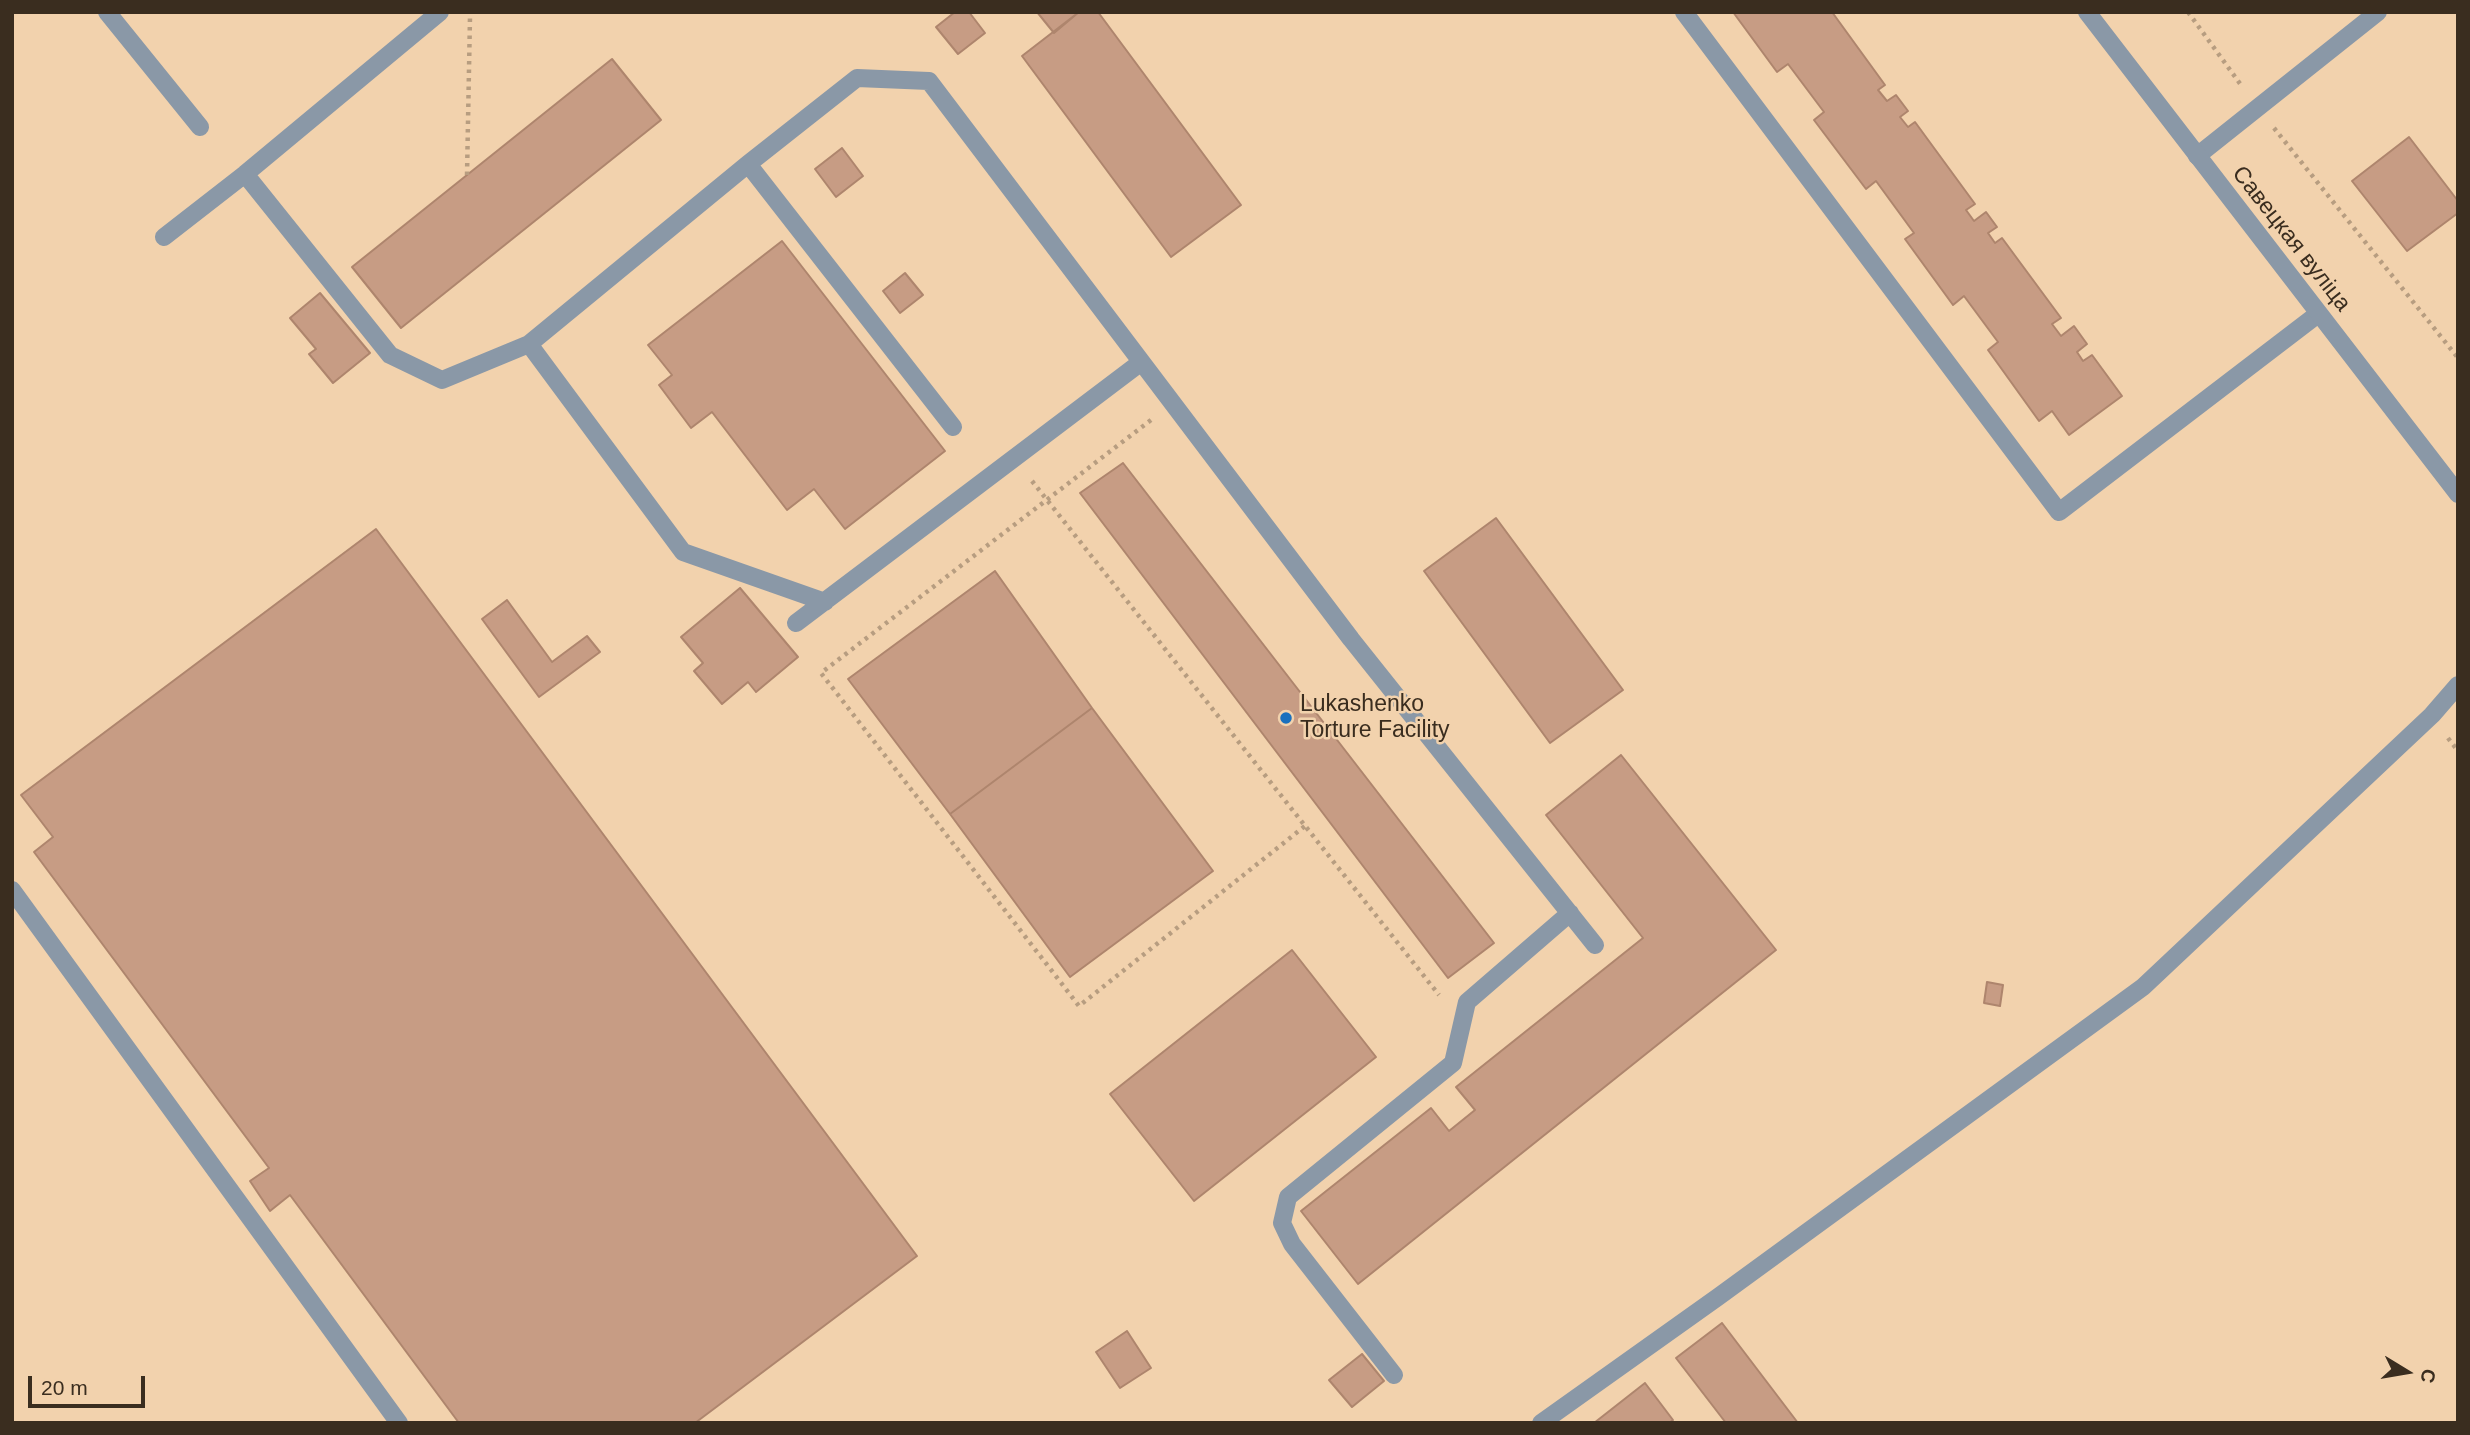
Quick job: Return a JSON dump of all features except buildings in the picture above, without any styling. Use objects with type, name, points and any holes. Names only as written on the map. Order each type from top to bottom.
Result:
[{"type":"street","points":[[107,12],[200,127]]},
{"type":"street","points":[[164,237],[245,174],[440,12]]},
{"type":"street","points":[[1684,12],[2059,512],[2318,314]]},
{"type":"street","name":"Савецкая вуліца","points":[[2087,12],[2458,494]]},
{"type":"street","points":[[2197,156],[2378,12]]},
{"type":"street","points":[[245,174],[390,355],[442,380],[529,344],[857,78],[929,81],[1350,639],[1595,945]]},
{"type":"street","points":[[748,164],[953,427]]},
{"type":"street","points":[[529,344],[683,552],[825,601]]},
{"type":"street","points":[[796,623],[1140,363]]},
{"type":"street","points":[[1541,1423],[1730,1289],[2143,987],[2432,715],[2458,685]]},
{"type":"street","points":[[12,890],[400,1423]]},
{"type":"street","points":[[1394,1375],[1292,1244],[1283,1223],[1288,1197],[1453,1063],[1467,1002],[1570,913]]},
{"type":"path","points":[[467,175],[470,12]]},
{"type":"path","points":[[2188,12],[2258,107],[2458,358]]},
{"type":"path","points":[[1171,404],[821,673],[1079,1006],[1306,826]]},
{"type":"path","points":[[1014,458],[1462,1024]]},
{"type":"place","name":"Lukashenko Torture Facility","points":[[1286,718]]}]
